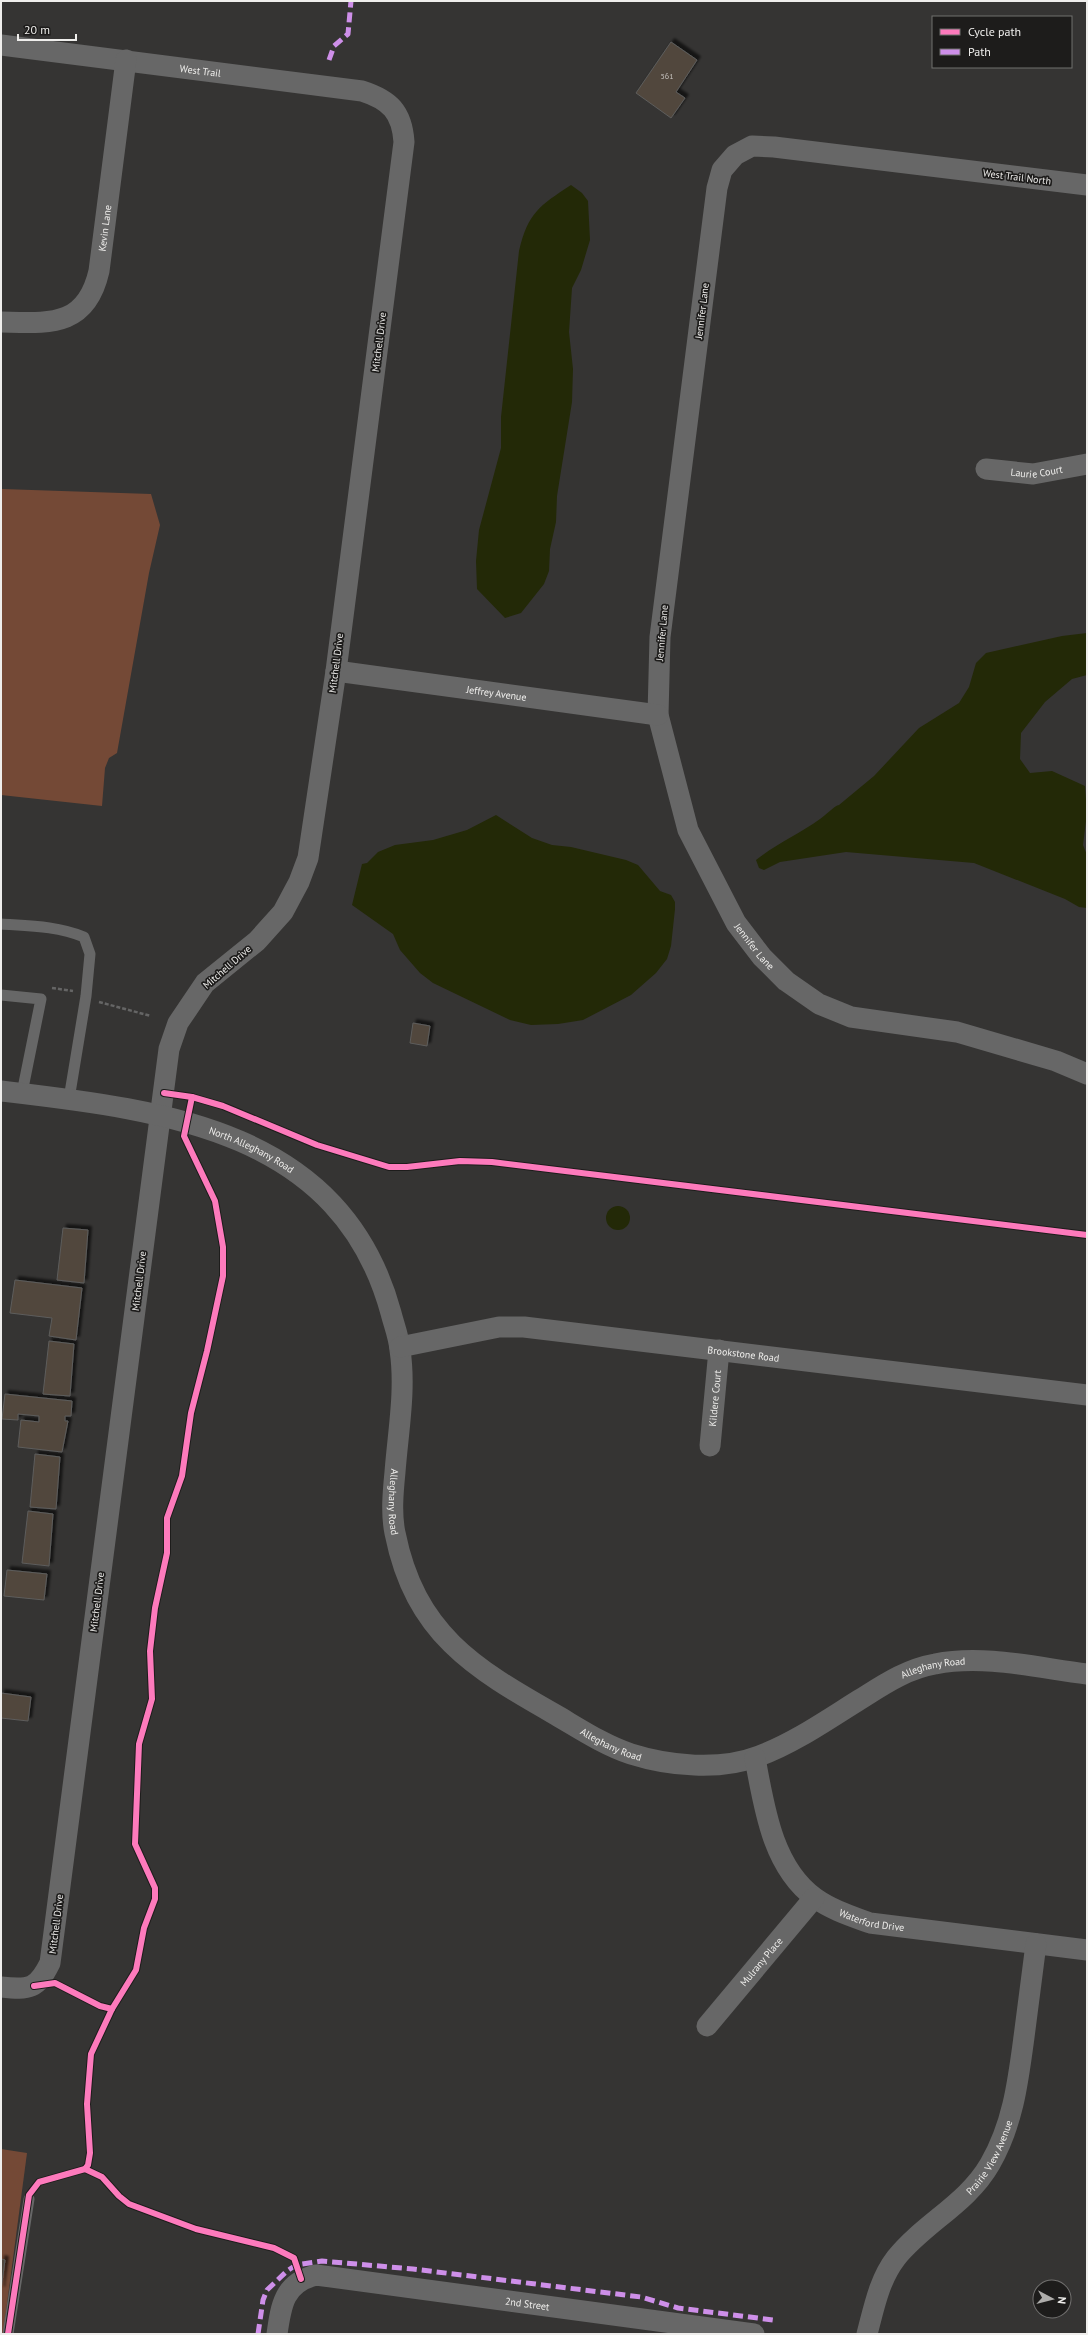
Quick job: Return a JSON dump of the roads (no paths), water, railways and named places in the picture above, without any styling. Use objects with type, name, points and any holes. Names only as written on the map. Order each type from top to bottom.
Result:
[{"type":"street","name":"West Trail","points":[[1,45],[362,91],[383,99],[395,110]]},
{"type":"street","name":"Kevin Lane","points":[[1,322],[43,322],[59,320],[81,309],[92,295],[99,271],[126,60]]},
{"type":"street","name":"Mitchell Drive","points":[[1,1987],[21,1989],[34,1986],[43,1977],[50,1963],[169,1049],[178,1023],[205,983],[257,941],[284,912],[299,882],[308,858],[336,671],[404,142],[401,122],[395,110]]},
{"type":"street","name":"Jennifer Lane","points":[[946,168],[774,147],[752,146],[735,156],[722,170],[715,203],[660,637],[658,715],[688,830],[736,923],[762,957],[786,981],[819,1004],[851,1017],[957,1032],[1056,1061],[1087,1074]]},
{"type":"street","name":"West Trail North","points":[[946,168],[1087,185]]},
{"type":"street","name":"Laurie Court","points":[[986,469],[1033,474],[1087,464]]},
{"type":"street","name":"Jeffrey Avenue","points":[[336,671],[658,715]]},
{"type":"street","name":"North Alleghany Road","points":[[1,1091],[69,1099],[132,1109],[223,1134],[271,1154],[299,1173],[322,1192],[348,1222],[367,1251],[382,1280],[400,1347]]},
{"type":"street","name":"Brookstone Road","points":[[400,1347],[499,1328],[524,1327],[1087,1395]]},
{"type":"street","name":"Alleghany Road","points":[[400,1347],[402,1379],[392,1498],[394,1530],[406,1572],[422,1608],[448,1641],[471,1663],[505,1686],[614,1747],[632,1754],[668,1763],[721,1764],[755,1758],[783,1746],[902,1674],[934,1664],[993,1662],[1087,1674]]},
{"type":"street","name":"Kildere Court","points":[[710,1446],[719,1350]]},
{"type":"street","name":"Waterford Drive","points":[[755,1758],[763,1801],[779,1853],[795,1878],[814,1898],[837,1911],[870,1923],[1087,1950]]},
{"type":"street","name":"Mulrany Place","points":[[707,2026],[814,1898]]},
{"type":"street","name":"Prairie View Avenue","points":[[866,2334],[882,2282],[896,2259],[911,2242],[965,2198],[989,2165],[1008,2128],[1017,2094],[1036,1944]]},
{"type":"street","name":"2nd Street","points":[[277,2334],[281,2305],[290,2290],[301,2279],[316,2275],[754,2334]]},
{"type":"lane","points":[[1,924],[52,928],[71,932],[84,937],[90,954],[86,996],[69,1099]]},
{"type":"lane","points":[[1,995],[41,1000],[22,1093]]},
{"type":"lane","points":[[8,2334],[28,2199]]}]
